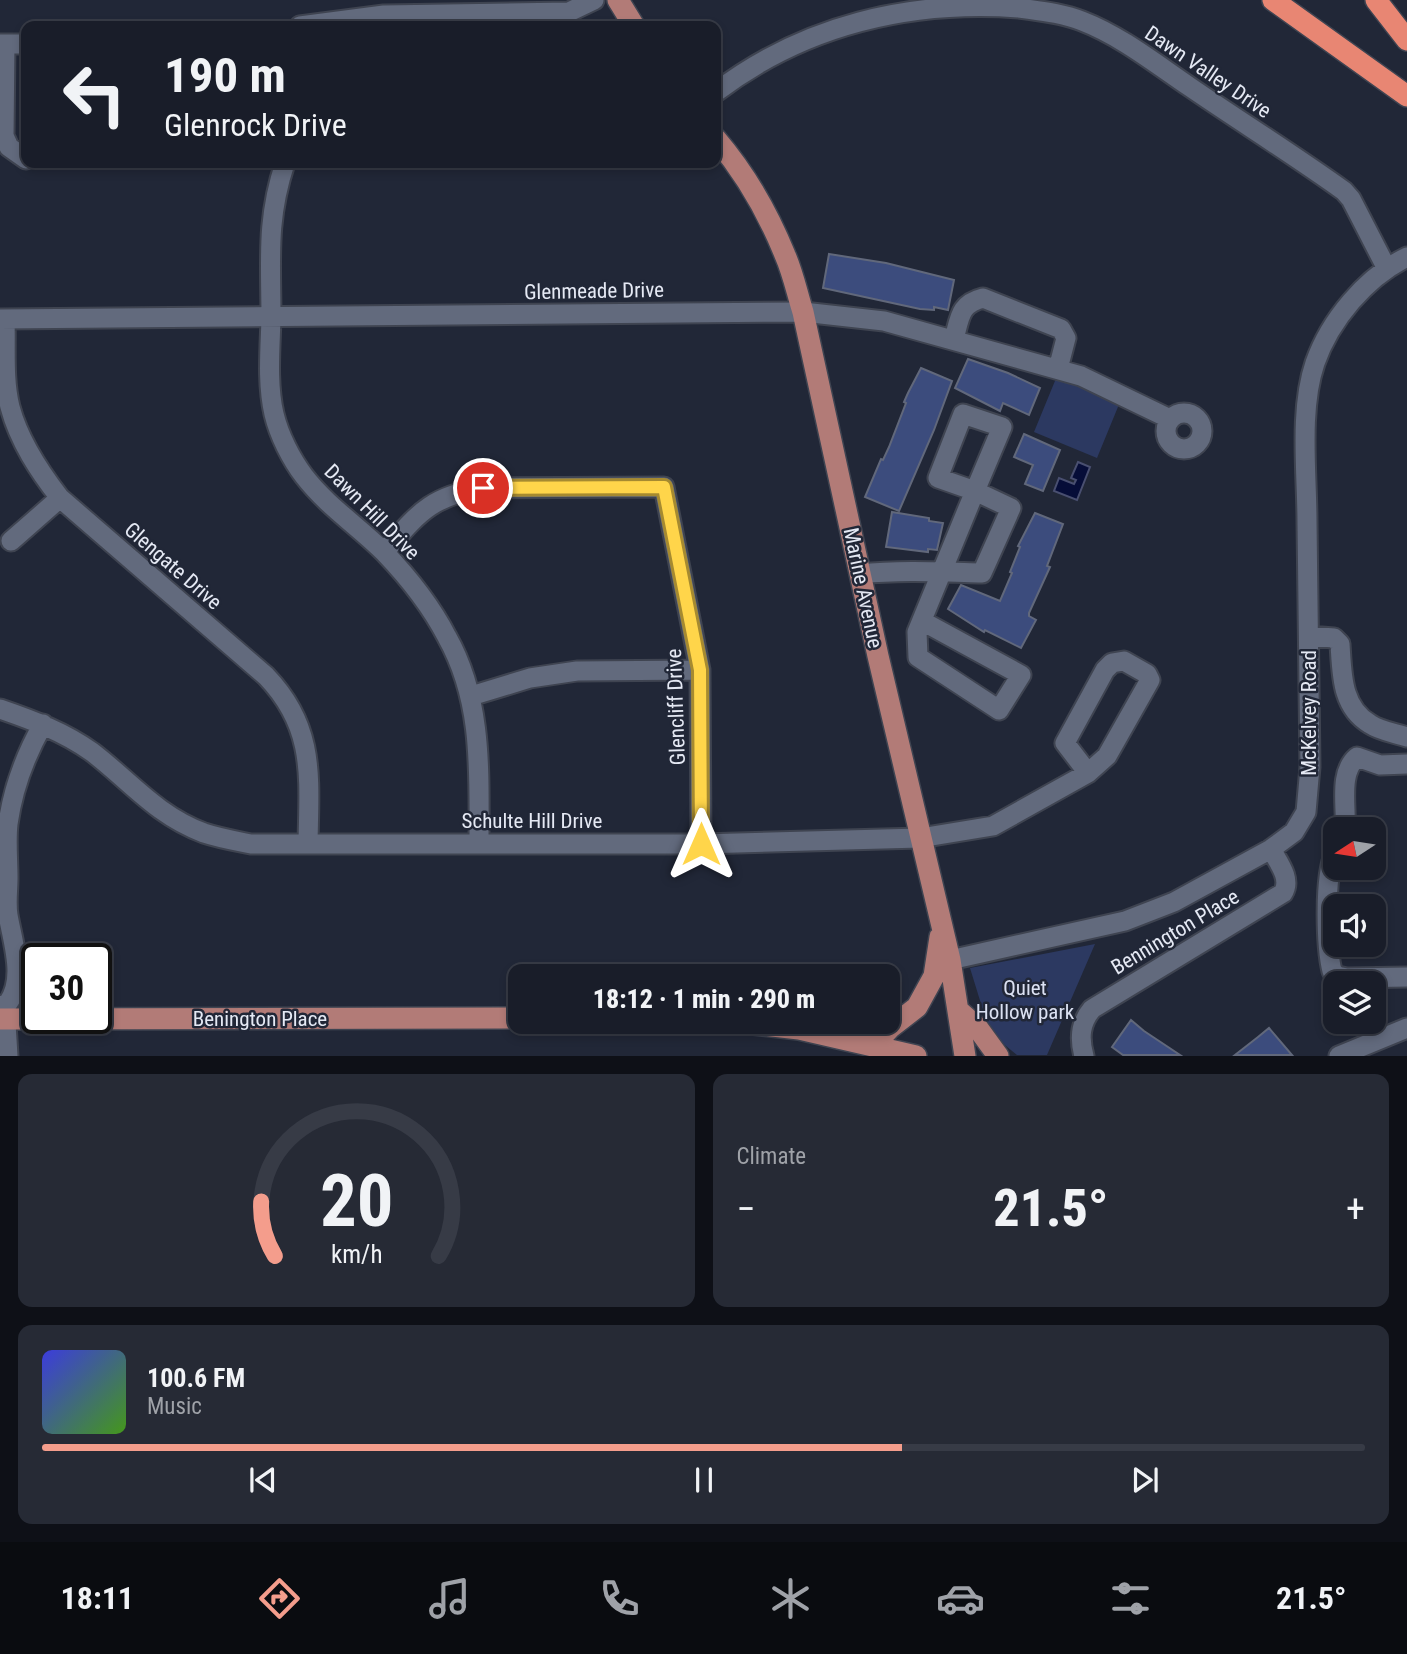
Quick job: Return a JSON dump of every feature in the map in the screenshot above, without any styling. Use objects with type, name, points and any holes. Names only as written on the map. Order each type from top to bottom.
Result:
[{"type":"highway","points":[[1273,0],[1407,96]]},
{"type":"highway","points":[[1376,0],[1407,40]]},
{"type":"main road","points":[[618,0],[631,21]]},
{"type":"main road","name":"Marine Avenue","points":[[721,145],[761,205],[786,256],[803,312],[920,838],[950,960],[965,1055]]},
{"type":"main road","points":[[890,1049],[890,1028],[917,1007],[934,976],[941,925]]},
{"type":"main road","points":[[958,1010],[977,1027],[998,1055]]},
{"type":"main road","name":"Benington Place","points":[[3,1012],[508,1018]]},
{"type":"main road","points":[[821,1034],[916,1055]]},
{"type":"street","points":[[339,21],[384,15],[569,12],[594,0]]},
{"type":"street","name":"Dawn Valley Drive","points":[[721,88],[738,75],[810,35],[873,16],[934,5],[990,5],[1049,12],[1082,21],[1123,43],[1344,191],[1351,199],[1387,269]]},
{"type":"street","points":[[21,44],[2,44],[4,136],[9,147],[21,155]]},
{"type":"street","name":"Dawn Hill Drive","points":[[283,168],[275,192],[270,227],[270,380],[274,415],[289,453],[303,475],[325,501],[384,552],[420,594],[448,638],[471,696],[478,735],[479,843]]},
{"type":"street","name":"McKelvey Road","points":[[950,960],[1144,916],[1271,849],[1294,832],[1306,812],[1310,767],[1306,468],[1310,388],[1315,363],[1339,318],[1357,296],[1387,269],[1407,257]]},
{"type":"street","points":[[954,339],[963,308],[971,301],[983,298],[1061,329],[1066,338],[1058,369]]},
{"type":"street","name":"Glenmeade Drive","points":[[2,319],[803,312],[884,321],[1058,369],[1081,376],[1170,419]]},
{"type":"street","name":"Glengate Drive","points":[[2,319],[10,408],[25,446],[41,473],[60,498],[280,691],[292,709],[305,738],[309,779],[308,844]]},
{"type":"street","name":"Glencliff Drive","points":[[384,552],[416,516],[456,492],[483,488],[664,487],[700,670],[701,844]]},
{"type":"street","points":[[860,573],[944,572],[982,573],[1011,508],[975,491],[944,572],[917,632],[918,657],[999,710],[1021,675],[922,621]]},
{"type":"street","points":[[11,541],[60,498]]},
{"type":"street","points":[[1309,636],[1334,638],[1340,644],[1345,696],[1357,712],[1370,724],[1407,737]]},
{"type":"street","name":"Schulte Hill Drive","points":[[0,709],[43,724],[91,752],[138,794],[168,814],[204,833],[251,844],[701,844],[920,838],[993,826],[1088,774],[1107,756],[1150,680],[1147,674],[1124,661],[1112,663],[1105,670],[1065,743],[1088,774]]},
{"type":"street","points":[[471,696],[530,678],[577,671],[700,670]]},
{"type":"street","points":[[8,1055],[3,1012],[14,997],[16,964],[15,940],[8,913],[8,825],[18,776],[29,748],[43,724]]},
{"type":"street","points":[[1345,817],[1346,779],[1349,764],[1357,757],[1380,765],[1407,764]]},
{"type":"street","name":"Bennington Place","points":[[1084,1055],[1080,1036],[1093,1009],[1283,893],[1286,880],[1271,849]]},
{"type":"street","points":[[1330,880],[1332,971],[1337,976],[1347,978],[1407,977]]},
{"type":"street","points":[[0,937],[8,913]]},
{"type":"street","points":[[1339,1055],[1407,1028]]},
{"type":"green space","points":[[1057,376],[1120,402],[1097,458],[1034,432]]},
{"type":"green space","name":"Quiet Hollow park","points":[[1095,944],[1047,1055],[1017,1055],[990,1033],[970,968]]},
{"type":"shaded area","points":[[1078,462],[1090,467],[1077,500],[1054,491],[1059,478],[1074,484],[1076,480],[1071,478]]},
{"type":"building","points":[[829,254],[886,263],[954,280],[948,310],[934,307],[934,310],[920,309],[823,288]]},
{"type":"building","points":[[968,359],[1040,388],[1029,415],[1003,403],[1000,411],[955,388]]},
{"type":"building","points":[[921,368],[952,381],[899,511],[865,497],[889,447],[906,403],[904,402]]},
{"type":"building","points":[[1024,434],[1060,450],[1043,491],[1025,484],[1033,465],[1014,457]]},
{"type":"building","points":[[892,512],[943,523],[937,550],[928,549],[928,552],[886,547]]},
{"type":"building","points":[[1035,513],[1063,524],[1047,566],[1050,567],[1029,613],[1029,616],[1036,620],[1021,648],[985,630],[984,632],[948,609],[961,585],[1000,601],[1012,573],[1010,572],[1020,547],[1018,546]]},
{"type":"building","points":[[1131,1020],[1180,1055],[1123,1055],[1112,1047]]},
{"type":"building","points":[[1269,1028],[1292,1055],[1235,1055],[1258,1037]]},
{"type":"route","points":[[483,488],[664,487],[700,670],[701,844]]}]
